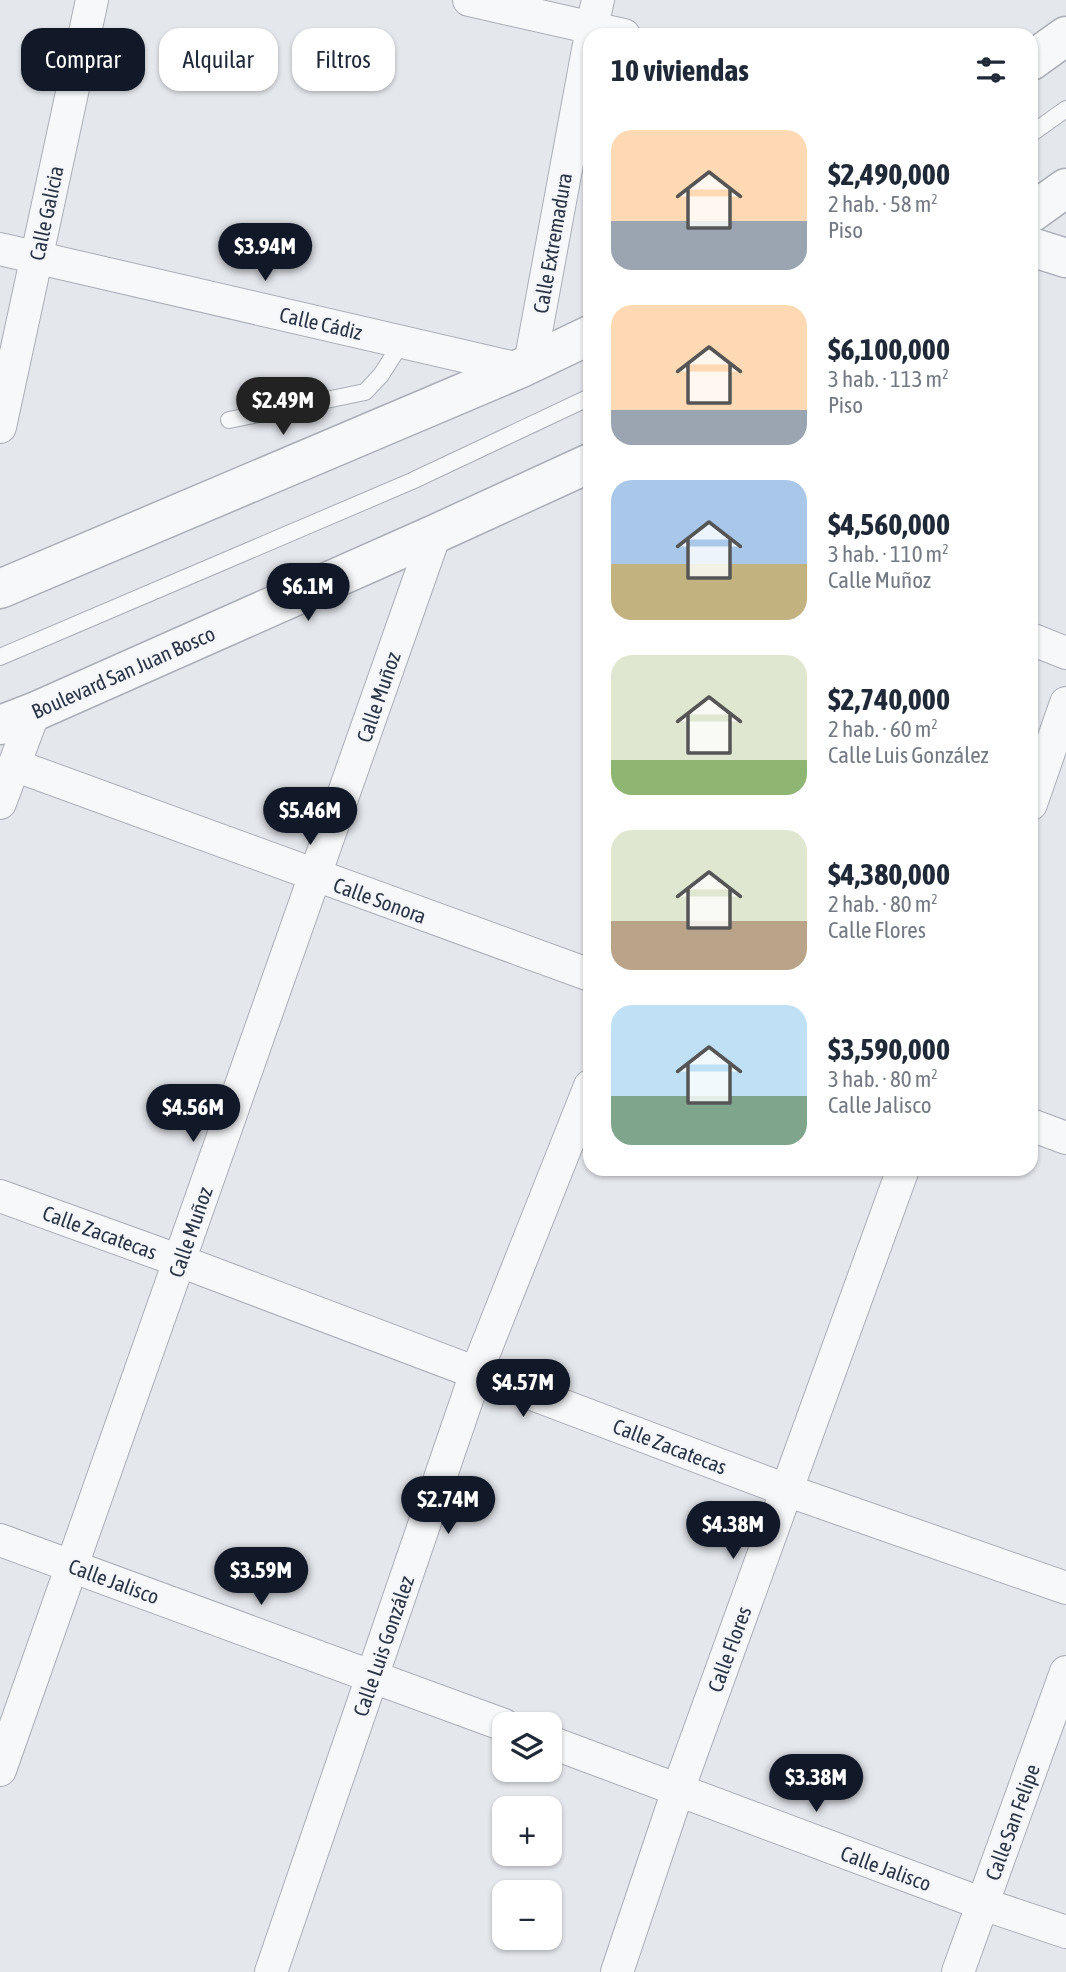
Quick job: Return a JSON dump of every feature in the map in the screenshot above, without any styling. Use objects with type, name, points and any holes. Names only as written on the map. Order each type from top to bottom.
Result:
[{"type":"street","name":"Calle Galicia","points":[[0,427],[92,0]]},
{"type":"street","points":[[469,0],[593,25]]},
{"type":"street","points":[[1038,56],[1066,36]]},
{"type":"street","name":"Calle Extremadura","points":[[524,367],[583,75]]},
{"type":"street","points":[[1038,208],[1066,188]]},
{"type":"street","name":"Calle Cádiz","points":[[0,249],[402,342],[524,367]]},
{"type":"street","points":[[1038,249],[1066,258]]},
{"type":"street","points":[[0,589],[524,367],[583,338]]},
{"type":"street","name":"Boulevard San Juan Bosco","points":[[17,719],[435,534],[583,472]]},
{"type":"street","name":"Calle Muñoz","points":[[0,1770],[435,534]]},
{"type":"street","points":[[1038,642],[1066,653]]},
{"type":"street","points":[[1038,784],[1066,703]]},
{"type":"street","points":[[0,803],[13,765],[17,719]]},
{"type":"street","name":"Calle Sonora","points":[[13,765],[583,972]]},
{"type":"street","name":"Calle Luis González","points":[[271,1972],[477,1373],[583,1104]]},
{"type":"street","points":[[1038,1128],[1066,1138]]},
{"type":"street","name":"Calle Flores","points":[[617,1972],[678,1790],[900,1176]]},
{"type":"street","name":"Calle Zacatecas","points":[[0,1196],[180,1261],[786,1490],[1066,1588]]},
{"type":"street","name":"Calle Jalisco","points":[[0,1540],[492,1720]]},
{"type":"street","name":"Calle San Felipe","points":[[958,1972],[1066,1672]]},
{"type":"street","name":"Calle Jalisco","points":[[562,1746],[983,1904],[1066,1932]]},
{"type":"lane","points":[[1038,129],[1066,109]]},
{"type":"lane","points":[[229,420],[365,392],[381,375],[402,342]]},
{"type":"lane","points":[[0,657],[412,481],[583,400]]}]
